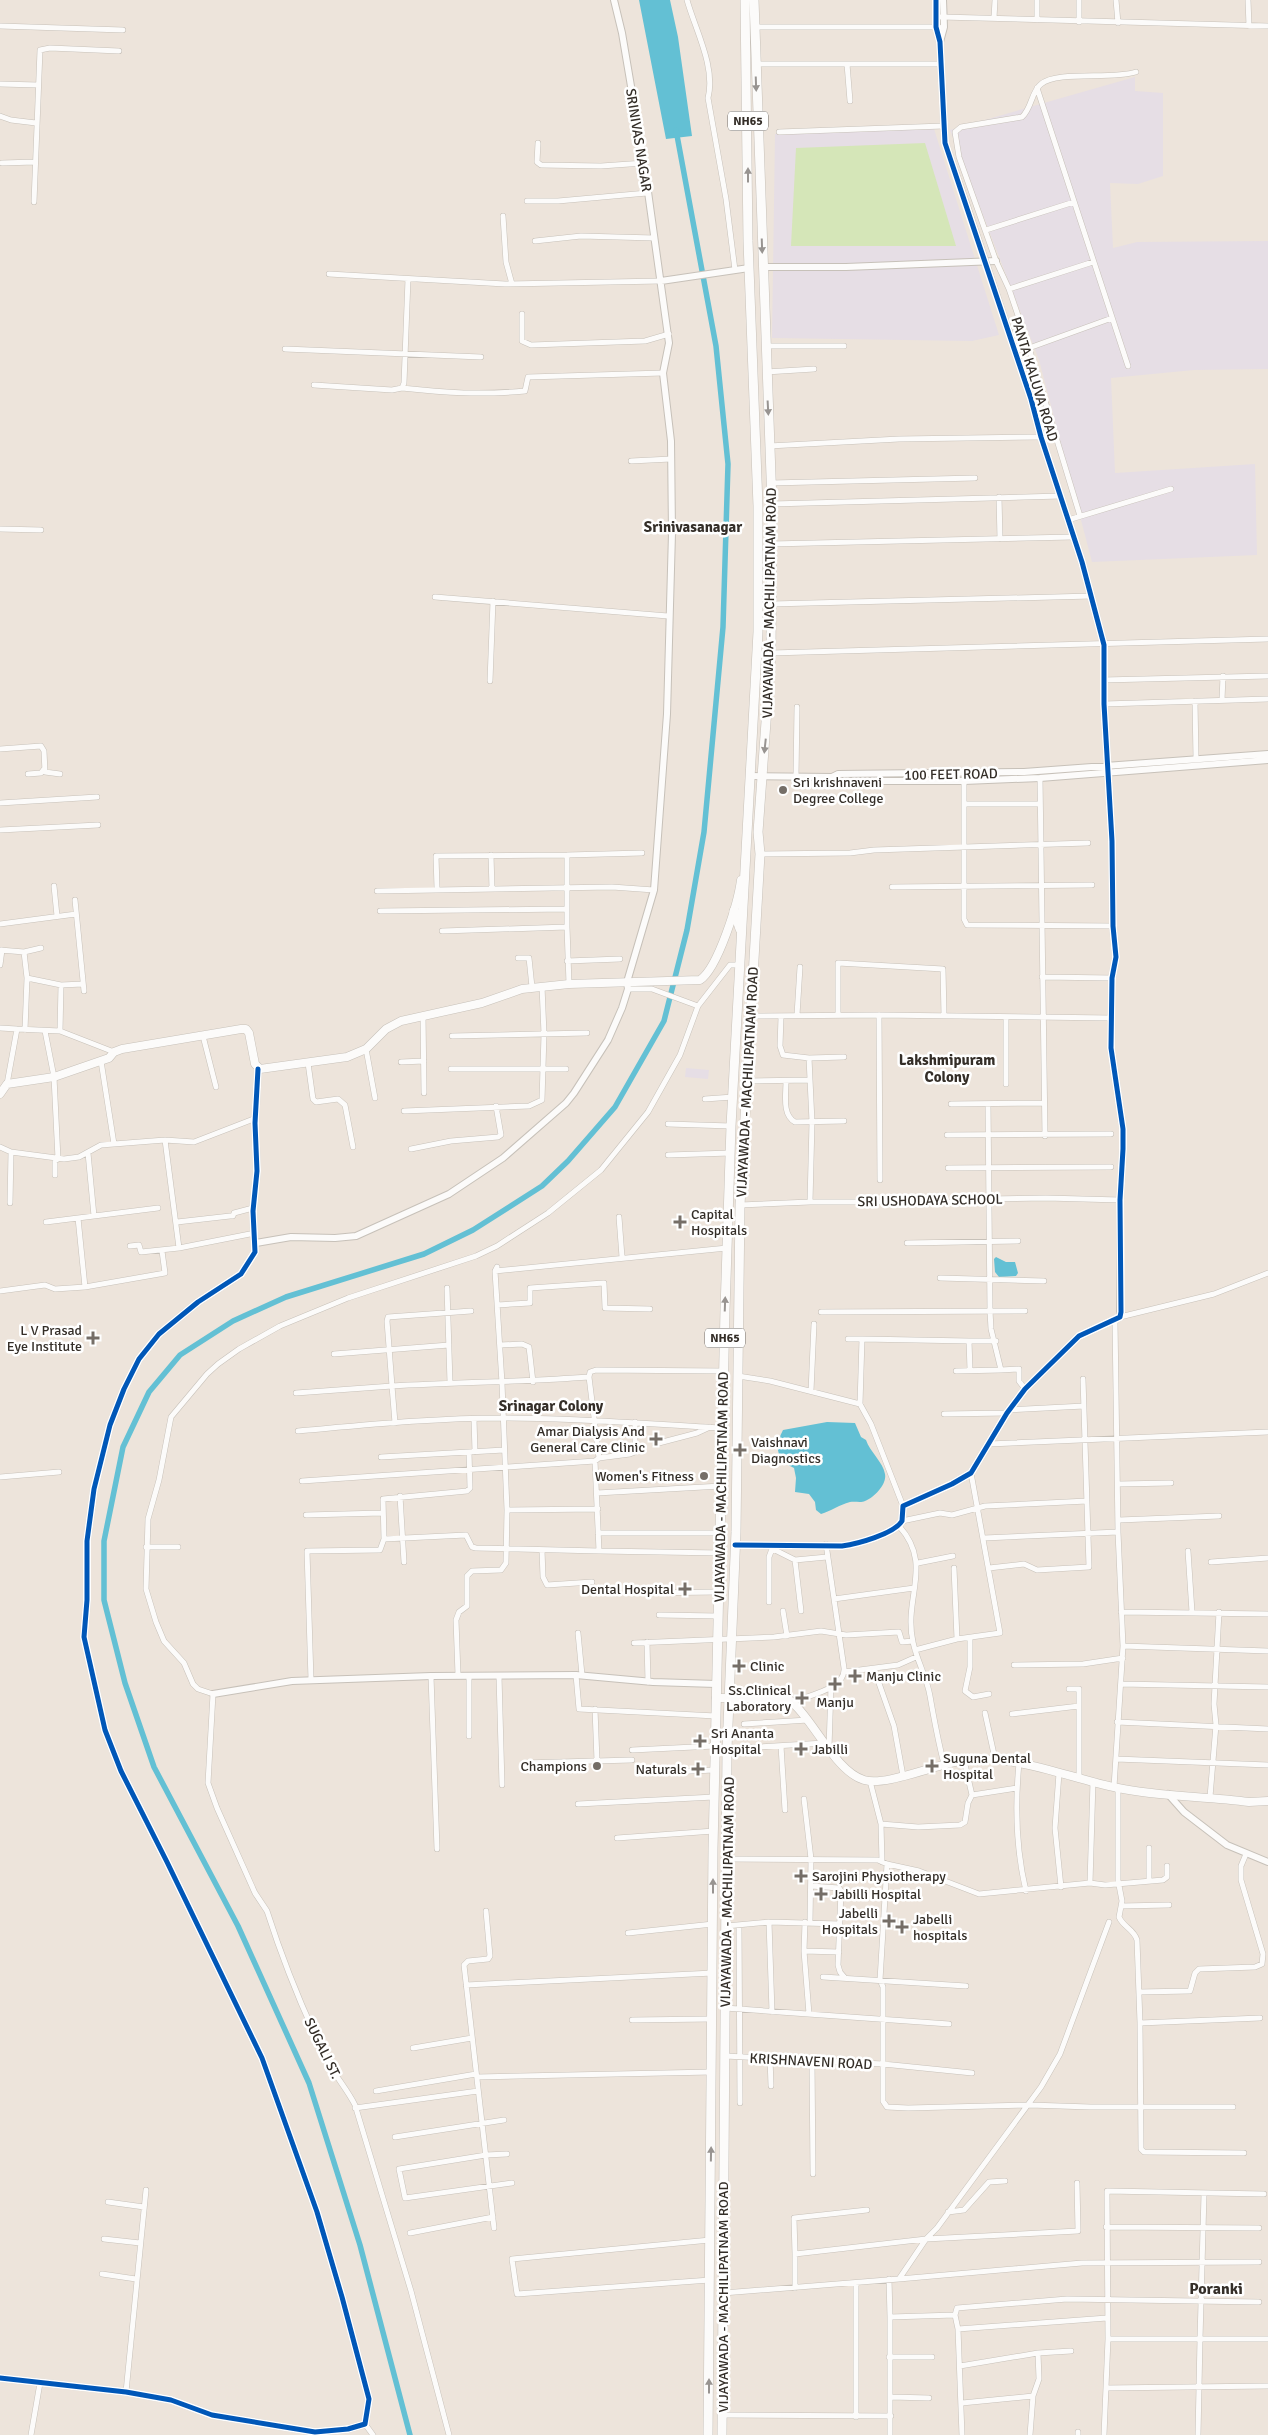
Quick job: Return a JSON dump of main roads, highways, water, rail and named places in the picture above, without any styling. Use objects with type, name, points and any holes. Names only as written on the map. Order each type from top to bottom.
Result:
[{"type":"highway","name":"VIJAYAWADA - MACHILIPATNAM ROAD","points":[[708,2435],[714,1770],[722,1533],[722,1428],[731,1126],[758,632],[758,506],[749,268],[745,0]]},
{"type":"highway","name":"VIJAYAWADA - MACHILIPATNAM ROAD","points":[[722,2435],[727,1749],[735,1545],[740,1205],[760,854],[758,832],[761,776],[767,725],[771,654],[772,504],[762,267],[754,0]]},
{"type":"highway","points":[[754,722],[767,725]]},
{"type":"highway","points":[[734,911],[740,927],[741,939]]},
{"type":"main road","points":[[0,1094],[7,1084],[54,1077],[109,1058],[114,1052],[203,1036],[246,1029],[251,1037],[255,1064],[258,1069],[347,1057],[366,1049],[393,1024],[423,1014],[482,1003],[510,992],[532,987],[569,984],[628,986],[639,982],[700,980],[713,968],[734,911],[742,866],[745,788],[751,776]]},
{"type":"main road","points":[[716,1698],[787,1698],[808,1720],[827,1746],[854,1776],[870,1781],[903,1776],[964,1760],[995,1759],[1019,1763],[1116,1788],[1249,1802],[1268,1801]]},
{"type":"water","points":[[639,0],[670,0],[678,37],[692,136],[666,139]]},
{"type":"water","points":[[996,1257],[1006,1262],[1015,1262],[1018,1273],[1016,1276],[999,1277],[995,1272],[994,1259]]},
{"type":"water","points":[[827,1422],[855,1423],[861,1437],[866,1440],[882,1465],[885,1478],[880,1490],[869,1499],[862,1502],[850,1502],[821,1514],[816,1510],[815,1502],[809,1494],[795,1492],[796,1478],[794,1468],[780,1457],[778,1442],[783,1430]]},
{"type":"waterway","points":[[410,2435],[360,2245],[309,2083],[238,1926],[154,1767],[125,1683],[104,1600],[104,1541],[123,1447],[149,1392],[180,1355],[233,1321],[286,1297],[424,1254],[473,1230],[542,1186],[568,1161],[615,1107],[664,1021],[687,930],[704,832],[723,627],[728,464],[716,346],[676,130]]},
{"type":"place","name":"Sri krishnaveni Degree College","points":[[783,790]]},
{"type":"place","name":"Capital Hospitals","points":[[680,1222]]},
{"type":"place","name":"L V Prasad Eye Institute","points":[[93,1338]]},
{"type":"place","name":"Amar Dialysis And General Care Clinic","points":[[656,1439]]},
{"type":"place","name":"Vaishnavi Diagnostics","points":[[740,1450]]},
{"type":"place","name":"Women's Fitness","points":[[704,1476]]},
{"type":"place","name":"Dental Hospital","points":[[685,1589]]},
{"type":"place","name":"Clinic","points":[[739,1666]]},
{"type":"place","name":"Manju Clinic","points":[[855,1676]]},
{"type":"place","name":"Manju","points":[[835,1684]]},
{"type":"place","name":"Ss.Clinical Laboratory","points":[[802,1698]]},
{"type":"place","name":"Sri Ananta Hospital","points":[[700,1741]]},
{"type":"place","name":"Jabilli","points":[[801,1749]]},
{"type":"place","name":"Champions","points":[[597,1766]]},
{"type":"place","name":"Suguna Dental Hospital","points":[[932,1766]]},
{"type":"place","name":"Naturals","points":[[698,1769]]},
{"type":"place","name":"Sarojini Physiotherapy","points":[[801,1876]]},
{"type":"place","name":"Jabilli Hospital","points":[[821,1894]]},
{"type":"place","name":"Jabelli Hospitals","points":[[889,1921]]},
{"type":"place","name":"Jabelli hospitals","points":[[902,1927]]},
{"type":"district","name":"Srinivasanagar","points":[[693,527]]},
{"type":"district","name":"Lakshmipuram Colony","points":[[947,1068]]},
{"type":"district","name":"Srinagar Colony","points":[[551,1406]]},
{"type":"district","name":"Poranki","points":[[1216,2288]]}]
